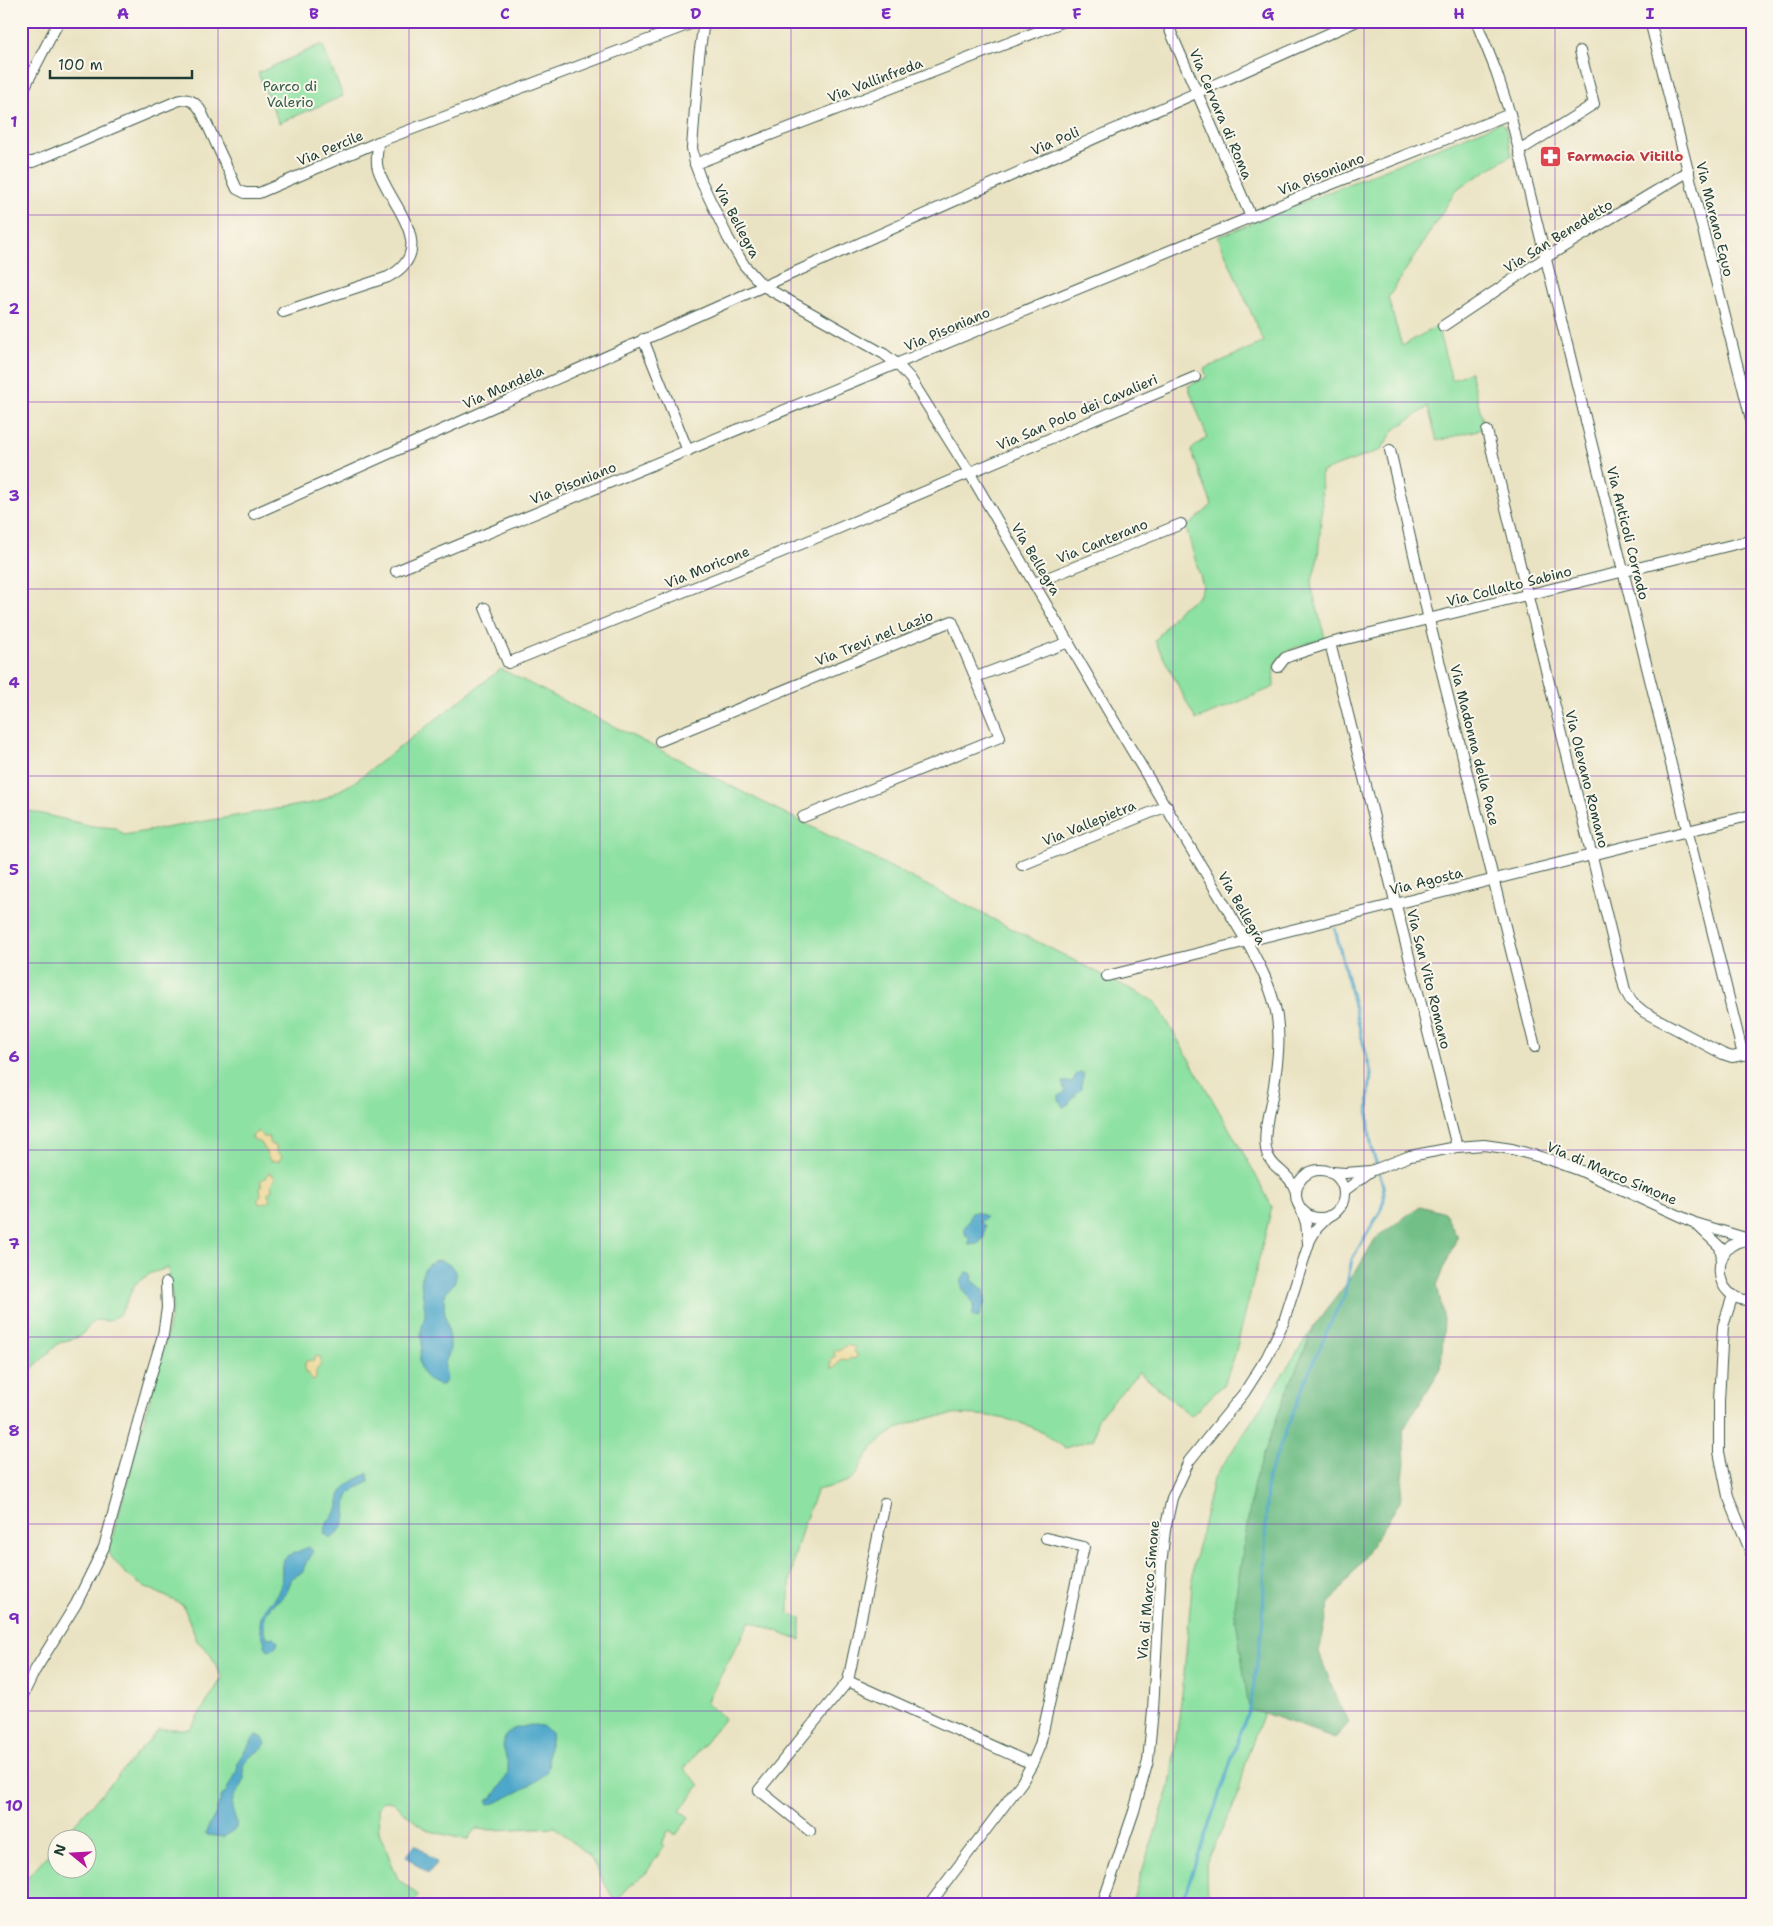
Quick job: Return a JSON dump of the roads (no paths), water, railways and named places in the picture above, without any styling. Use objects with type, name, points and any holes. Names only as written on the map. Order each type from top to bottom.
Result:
[{"type":"street","points":[[21,94],[59,21]]},
{"type":"street","name":"Via Percile","points":[[21,162],[33,162],[182,99],[192,100],[198,106],[237,189],[245,193],[254,194],[378,142],[698,21]]},
{"type":"street","name":"Via Bellegra","points":[[704,21],[692,138],[695,164],[728,238],[744,265],[763,286],[884,354],[897,364],[913,383],[969,472],[1110,714],[1247,942],[1270,987],[1280,1033],[1266,1142],[1268,1157],[1272,1163],[1291,1179],[1296,1192]]},
{"type":"street","name":"Via Vallinfreda","points":[[695,164],[1065,21]]},
{"type":"street","name":"Via Cervara di Roma","points":[[1166,21],[1251,217]]},
{"type":"street","name":"Via Poli","points":[[763,286],[1357,21]]},
{"type":"street","name":"Via Anticoli Corrado","points":[[1476,21],[1496,71],[1510,114],[1688,831],[1747,1054]]},
{"type":"street","name":"Via Marano Equo","points":[[1650,21],[1752,423]]},
{"type":"street","points":[[1519,151],[1594,104],[1580,51]]},
{"type":"street","name":"Via Pisoniano","points":[[396,571],[1251,217],[1510,114]]},
{"type":"street","points":[[283,312],[388,277],[400,270],[408,260],[411,248],[409,228],[379,172],[376,160],[378,142]]},
{"type":"street","name":"Via San Benedetto","points":[[1443,326],[1545,258],[1689,171]]},
{"type":"street","name":"Via Mandela","points":[[254,514],[763,286]]},
{"type":"street","points":[[643,339],[688,451]]},
{"type":"street","name":"Via San Polo dei Cavalieri","points":[[969,472],[1195,377]]},
{"type":"street","name":"Via Olevano Romano","points":[[1487,431],[1623,985],[1628,997],[1644,1012],[1723,1054],[1732,1057],[1747,1054]]},
{"type":"street","name":"Via Madonna della Pace","points":[[1390,450],[1429,620],[1535,1047]]},
{"type":"street","name":"Via Moricone","points":[[485,608],[508,662],[806,542],[969,472]]},
{"type":"street","name":"Via Canterano","points":[[1035,583],[1181,524]]},
{"type":"street","name":"Via Collalto Sabino","points":[[1278,667],[1285,658],[1330,644],[1752,540]]},
{"type":"street","name":"Via Trevi nel Lazio","points":[[660,741],[952,620],[1000,737],[803,817]]},
{"type":"street","points":[[976,678],[1069,642]]},
{"type":"street","name":"Via San Vito Romano","points":[[1330,644],[1457,1147]]},
{"type":"street","name":"Via Vallepietra","points":[[1022,866],[1167,806]]},
{"type":"street","name":"Via Agosta","points":[[1107,976],[1494,878],[1752,816]]},
{"type":"street","name":"Via di Marco Simone","points":[[1344,1191],[1371,1171],[1410,1156],[1457,1147],[1484,1145],[1512,1149],[1551,1160],[1579,1170],[1695,1223],[1752,1240]]},
{"type":"street","points":[[1282,1170],[1293,1174],[1306,1174],[1318,1170],[1332,1172],[1340,1180],[1344,1191],[1341,1206],[1329,1216],[1313,1217],[1301,1208],[1296,1192],[1301,1179],[1306,1174]]},
{"type":"street","name":"Via di Marco Simone","points":[[1332,1172],[1371,1171]]},
{"type":"street","name":"Via di Marco Simone","points":[[1301,1208],[1308,1232],[1307,1249]]},
{"type":"street","name":"Via di Marco Simone","points":[[1102,1905],[1148,1761],[1153,1710],[1162,1555],[1166,1522],[1172,1498],[1189,1461],[1244,1393],[1267,1358],[1284,1321],[1313,1234],[1329,1216]]},
{"type":"street","name":"Via di Marco Simone","points":[[1695,1223],[1720,1247],[1722,1257]]},
{"type":"street","points":[[1752,1240],[1735,1243],[1727,1249],[1719,1266],[1722,1283],[1733,1296],[1752,1300]]},
{"type":"street","points":[[21,1699],[34,1672],[76,1604],[104,1547],[163,1335],[167,1308],[166,1283]]},
{"type":"street","points":[[1733,1296],[1723,1326],[1718,1401],[1719,1452],[1728,1496],[1752,1555]]},
{"type":"street","points":[[810,1831],[759,1790],[848,1681],[885,1503]]},
{"type":"street","points":[[929,1905],[1022,1782],[1040,1745],[1084,1547],[1046,1538]]},
{"type":"street","points":[[848,1681],[1032,1764]]},
{"type":"water","points":[[1081,1072],[1084,1074],[1081,1089],[1069,1104],[1063,1107],[1059,1100],[1059,1096],[1065,1092],[1062,1082],[1072,1082],[1076,1075]]},
{"type":"water","points":[[977,1212],[986,1217],[980,1222],[985,1226],[984,1237],[978,1244],[969,1245],[969,1238],[966,1236],[964,1228],[969,1221],[971,1213]]},
{"type":"water","points":[[437,1260],[454,1269],[456,1276],[455,1281],[445,1295],[444,1301],[450,1351],[445,1363],[447,1379],[443,1385],[433,1383],[425,1376],[420,1362],[421,1331],[425,1315],[421,1285],[422,1277],[424,1270],[429,1264]]},
{"type":"water","points":[[967,1272],[971,1273],[972,1280],[984,1290],[985,1302],[978,1318],[972,1316],[974,1305],[962,1286],[963,1277]]},
{"type":"water","points":[[368,1473],[369,1482],[349,1494],[343,1525],[331,1539],[324,1533],[328,1521],[339,1508],[340,1495],[351,1482]]},
{"type":"water","points":[[309,1547],[313,1551],[303,1572],[292,1578],[286,1594],[270,1607],[265,1616],[264,1630],[268,1638],[274,1637],[278,1642],[275,1648],[268,1650],[260,1630],[261,1617],[265,1608],[279,1590],[283,1559]]},
{"type":"water","points":[[531,1725],[542,1726],[551,1733],[546,1772],[542,1777],[515,1794],[489,1804],[487,1800],[493,1798],[508,1774],[508,1765],[503,1746],[505,1736],[513,1729]]},
{"type":"water","points":[[255,1736],[262,1737],[266,1743],[264,1747],[248,1758],[243,1766],[243,1782],[232,1804],[236,1828],[224,1837],[207,1835],[205,1833],[215,1815],[222,1795],[237,1771],[238,1761]]},
{"type":"water","points":[[415,1844],[437,1862],[428,1874],[406,1856]]},
{"type":"waterway","points":[[1181,1905],[1251,1703],[1263,1620],[1267,1479],[1309,1372],[1336,1311],[1344,1298],[1352,1259],[1383,1207],[1384,1190],[1373,1151],[1369,1126],[1371,1074],[1335,929]]},
{"type":"place","name":"Farmacia Vitillo","points":[[1551,156]]},
{"type":"park label","name":"Parco di Valerio","points":[[290,94]]}]
